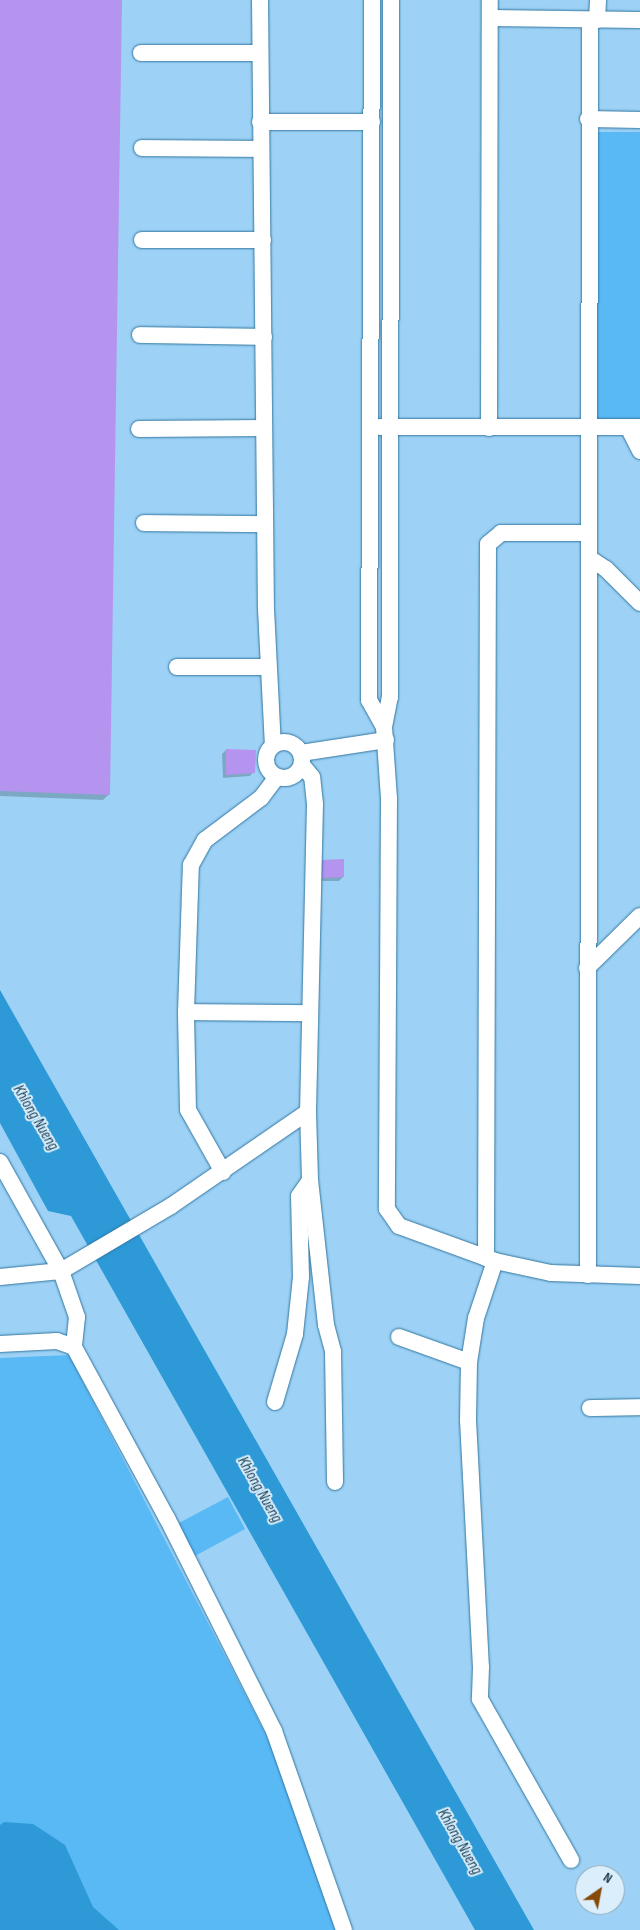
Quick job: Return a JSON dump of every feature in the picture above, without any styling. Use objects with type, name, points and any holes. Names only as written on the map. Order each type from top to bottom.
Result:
[{"type":"street","points":[[260,0],[265,524],[268,668],[273,744],[267,753],[266,764],[276,777]]},
{"type":"street","points":[[372,0],[369,700],[385,733]]},
{"type":"street","points":[[392,0],[389,427],[390,696],[385,733],[389,798],[387,1209],[399,1226],[490,1260],[530,1270],[588,1275],[640,1276]]},
{"type":"street","points":[[489,428],[490,0]]},
{"type":"street","points":[[588,1275],[588,533],[591,427],[588,119],[594,20],[598,0]]},
{"type":"street","points":[[490,18],[640,20]]},
{"type":"street","points":[[141,53],[260,53]]},
{"type":"street","points":[[588,119],[640,120]]},
{"type":"street","points":[[260,122],[372,122]]},
{"type":"street","points":[[142,148],[260,149]]},
{"type":"street","points":[[142,240],[263,240]]},
{"type":"street","points":[[140,335],[264,337]]},
{"type":"street","points":[[370,427],[634,427],[640,451]]},
{"type":"street","points":[[140,429],[264,428]]},
{"type":"street","points":[[144,523],[265,524]]},
{"type":"street","points":[[571,1860],[480,1699],[482,1667],[468,1420],[469,1362],[476,1318],[490,1260],[488,544],[501,533],[588,533]]},
{"type":"street","points":[[589,558],[606,569],[640,603]]},
{"type":"street","points":[[178,668],[268,668]]},
{"type":"street","points":[[223,1172],[188,1110],[186,1012],[190,865],[194,855],[212,834],[261,798],[276,777],[295,775],[302,759],[385,733]]},
{"type":"street","points":[[273,744],[289,742],[302,759],[312,778],[314,794],[308,1013],[310,1180],[326,1325],[333,1352],[335,1482]]},
{"type":"street","points":[[587,968],[640,916]]},
{"type":"street","points":[[186,1012],[308,1013]]},
{"type":"street","points":[[0,1277],[67,1268],[171,1206],[308,1112]]},
{"type":"street","points":[[0,1162],[67,1268],[77,1317],[74,1347],[256,1692],[274,1731],[344,1930]]},
{"type":"street","points":[[275,1402],[295,1334],[301,1277],[299,1196],[310,1180]]},
{"type":"street","points":[[399,1337],[469,1362]]},
{"type":"street","points":[[0,1344],[57,1341],[74,1347]]},
{"type":"street","points":[[590,1408],[640,1407]]},
{"type":"shaded area","points":[[583,132],[640,132],[640,424],[589,425]]},
{"type":"shaded area","points":[[69,1355],[278,1758],[339,1930],[0,1930],[0,1358]]},
{"type":"shaded area","points":[[228,1497],[245,1529],[193,1557],[175,1525]]},
{"type":"water","name":"Khlong Nueng","points":[[0,990],[534,1930],[475,1930],[71,1216],[48,1211],[0,1123]]},
{"type":"water","points":[[4,1822],[33,1824],[65,1845],[93,1907],[119,1930],[0,1930],[0,1825]]},
{"type":"building","points":[[0,0],[122,0],[110,795],[0,791]]},
{"type":"building","points":[[226,749],[256,750],[255,773],[226,775]]},
{"type":"building","points":[[344,859],[344,877],[322,878],[322,860]]}]
